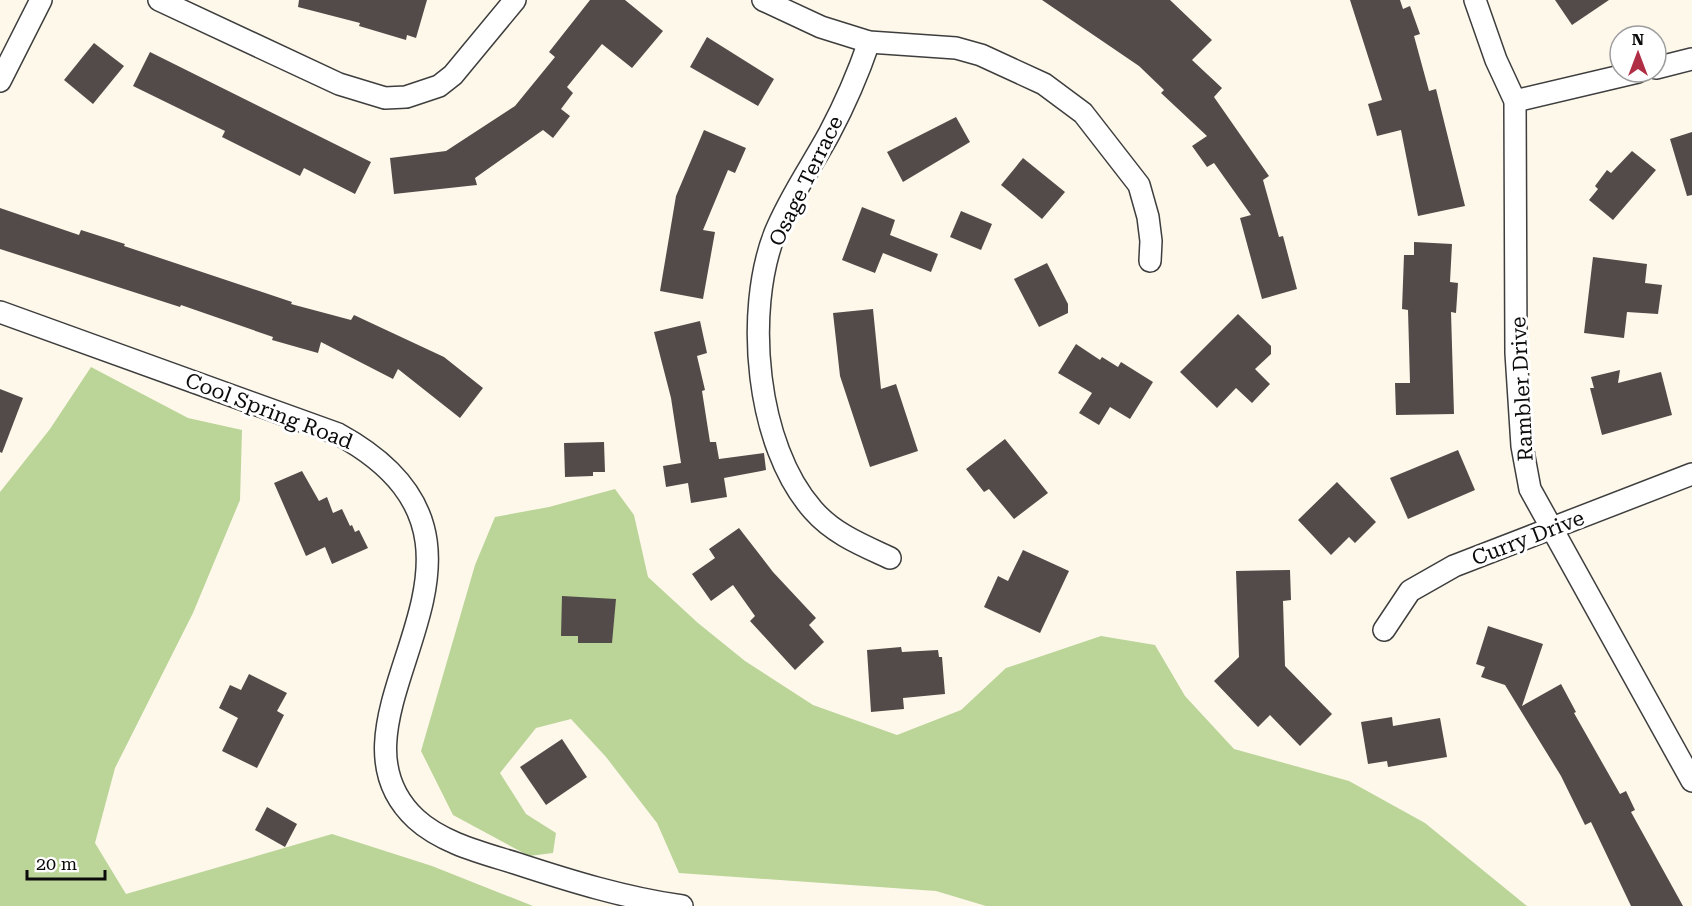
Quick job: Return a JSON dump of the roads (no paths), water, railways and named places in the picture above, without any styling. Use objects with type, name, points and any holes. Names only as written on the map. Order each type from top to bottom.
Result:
[{"type":"street","points":[[0,81],[41,0]]},
{"type":"street","points":[[159,0],[307,70],[362,93],[385,98],[423,92],[439,86],[453,75],[515,0]]},
{"type":"street","points":[[763,0],[821,27],[869,42],[936,46],[981,55],[1044,84],[1083,113],[1139,185],[1150,232],[1150,261]]},
{"type":"street","name":"Rambler Drive","points":[[1475,0],[1496,60],[1515,101],[1516,354],[1521,436],[1530,489],[1692,781]]},
{"type":"street","name":"Osage Terrace","points":[[869,42],[851,90],[775,234],[761,298],[759,355],[776,445],[801,494],[834,530],[890,558]]},
{"type":"street","points":[[1668,65],[1692,59]]},
{"type":"street","points":[[1515,101],[1608,79]]},
{"type":"street","name":"Cool Spring Road","points":[[0,312],[338,434],[367,450],[405,489],[425,531],[428,553],[424,599],[394,700],[386,737],[391,778],[401,800],[416,819],[443,837],[491,856],[576,883],[682,906]]},
{"type":"street","name":"Curry Drive","points":[[1384,630],[1410,591],[1454,566],[1692,474]]}]
